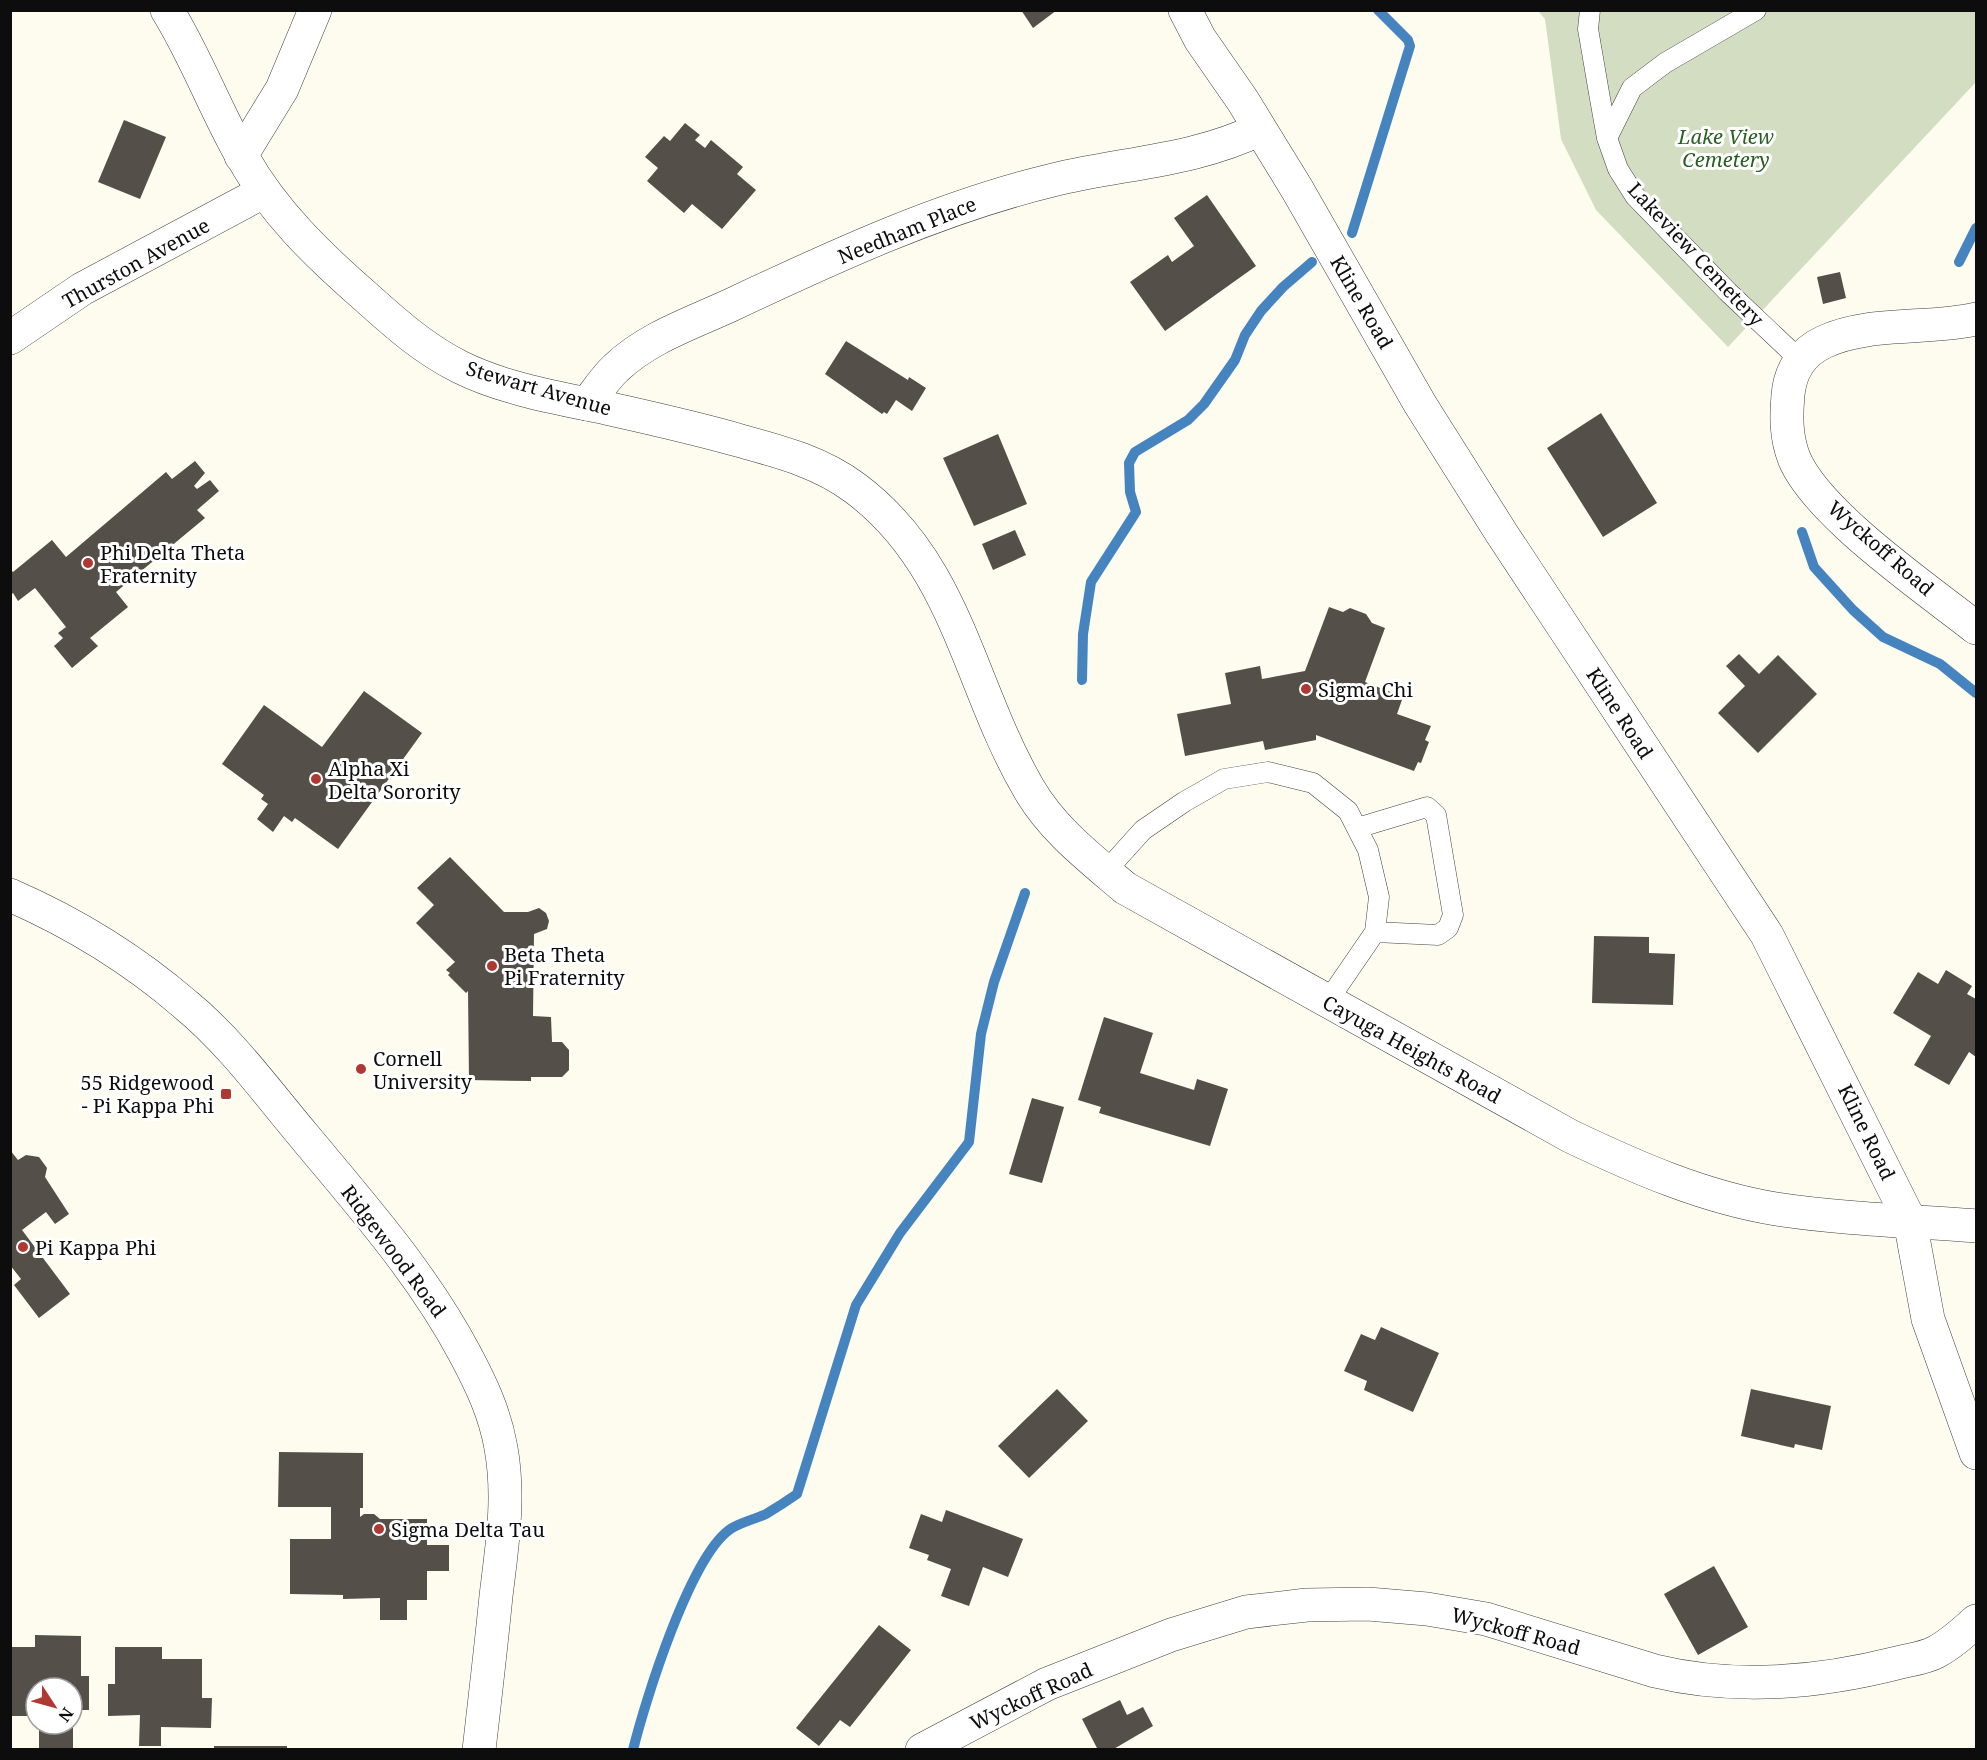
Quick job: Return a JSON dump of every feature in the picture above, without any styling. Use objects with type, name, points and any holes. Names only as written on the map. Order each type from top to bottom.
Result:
[{"type":"street","name":"Stewart Avenue","points":[[167,10],[188,43],[242,156],[263,192],[288,223],[328,264],[416,342],[461,368],[492,380],[687,426],[804,459],[856,488],[898,527],[916,549],[949,605],[975,668]]},
{"type":"street","points":[[242,156],[282,89],[315,10]]},
{"type":"street","name":"Kline Road","points":[[1185,10],[1200,39],[1260,129],[1433,424],[1767,935],[1910,1221],[1928,1319],[1977,1453]]},
{"type":"street","name":"Needham Place","points":[[587,404],[616,368],[649,344],[803,271],[906,228],[1007,191],[1091,170],[1194,154],[1229,144],[1260,129]]},
{"type":"street","name":"Thurston Avenue","points":[[10,338],[82,289],[263,192]]},
{"type":"street","points":[[1800,360],[1810,350],[1837,336],[1859,332],[1942,326],[1977,318]]},
{"type":"street","name":"Wyckoff Road","points":[[1800,360],[1789,386],[1786,415],[1791,448],[1802,472],[1852,529],[1977,628]]},
{"type":"street","name":"Cayuga Heights Road","points":[[975,668],[1000,735],[1030,792],[1073,844],[1152,905],[1569,1136],[1634,1167],[1703,1191],[1774,1209],[1843,1217],[1977,1226]]},
{"type":"street","name":"Ridgewood Road","points":[[10,895],[40,908],[99,942],[146,972],[189,1006],[230,1047],[401,1252],[441,1308],[485,1391],[495,1420],[501,1448],[507,1506],[479,1749]]},
{"type":"street","name":"Wyckoff Road","points":[[922,1749],[1047,1684],[1171,1635],[1246,1612],[1368,1604],[1428,1609],[1486,1619],[1680,1677],[1737,1682],[1794,1681],[1851,1675],[1935,1653],[1977,1621]]},
{"type":"lane","name":"Lakeview Cemetery","points":[[1590,10],[1588,28],[1607,138],[1618,169],[1635,196],[1728,292],[1800,360]]},
{"type":"lane","points":[[1607,138],[1632,88],[1665,63],[1756,10]]},
{"type":"lane","points":[[1106,871],[1143,830],[1184,802],[1224,779],[1268,772],[1313,783],[1348,811],[1368,849],[1379,897],[1376,932],[1327,1002]]},
{"type":"lane","points":[[1357,828],[1427,807],[1436,815],[1453,915],[1448,928],[1438,935],[1376,932]]},
{"type":"green space","name":"Lake View Cemetery","points":[[1538,11],[1976,11],[1976,82],[1728,347],[1596,210],[1561,139],[1545,19]]},
{"type":"building","points":[[1021,10],[1057,10],[1033,28]]},
{"type":"building","points":[[124,120],[166,137],[140,199],[98,182]]},
{"type":"building","points":[[685,123],[700,135],[695,140],[705,148],[711,140],[743,167],[737,174],[756,190],[722,229],[692,204],[684,213],[647,181],[658,168],[645,157],[664,136],[670,141]]},
{"type":"building","points":[[1207,195],[1256,266],[1165,331],[1130,282],[1168,255],[1172,262],[1194,246],[1174,218]]},
{"type":"building","points":[[1840,272],[1846,298],[1823,304],[1817,277]]},
{"type":"building","points":[[846,341],[908,380],[909,377],[926,388],[912,411],[896,400],[887,414],[884,412],[882,414],[825,374]]},
{"type":"building","points":[[1601,413],[1657,503],[1603,537],[1547,448]]},
{"type":"building","points":[[998,434],[1027,504],[974,526],[943,458]]},
{"type":"building","name":"Phi Delta Theta Fraternity","points":[[195,461],[205,473],[194,486],[197,489],[210,480],[219,491],[197,510],[205,518],[116,592],[128,607],[90,638],[98,646],[72,668],[54,646],[63,638],[58,633],[66,627],[35,588],[18,601],[13,593],[10,595],[10,569],[13,572],[52,540],[66,557],[166,472],[172,479]]},
{"type":"building","points":[[1015,530],[1026,555],[993,570],[982,544]]},
{"type":"building","name":"Sigma Chi","points":[[1329,607],[1343,612],[1350,608],[1366,614],[1372,623],[1385,628],[1365,682],[1403,697],[1397,714],[1431,726],[1425,740],[1429,742],[1421,763],[1418,762],[1414,771],[1316,735],[1316,740],[1265,750],[1263,741],[1185,756],[1177,714],[1231,704],[1225,673],[1260,666],[1262,679],[1305,671]]},
{"type":"building","points":[[1739,654],[1759,674],[1778,655],[1817,694],[1758,753],[1718,713],[1745,686],[1726,666]]},
{"type":"building","name":"Alpha Xi Delta Sorority","points":[[364,691],[422,733],[338,849],[295,818],[292,822],[284,816],[273,832],[257,819],[268,804],[261,799],[264,795],[222,764],[264,705],[322,747]]},
{"type":"building","name":"Beta Theta Pi Fraternity","points":[[450,857],[504,912],[528,912],[539,908],[546,913],[549,921],[547,929],[534,934],[533,1016],[551,1017],[552,1042],[562,1042],[569,1050],[569,1070],[562,1077],[531,1077],[531,1081],[469,1080],[468,991],[466,993],[448,975],[450,973],[446,970],[455,962],[416,923],[434,905],[417,888]]},
{"type":"building","points":[[1594,936],[1649,937],[1649,953],[1675,954],[1673,1005],[1592,1003]]},
{"type":"building","points":[[1946,970],[1972,986],[1967,994],[1976,999],[1976,1057],[1969,1052],[1949,1085],[1914,1065],[1931,1036],[1893,1013],[1918,972],[1938,984]]},
{"type":"building","points":[[1104,1017],[1153,1033],[1140,1073],[1194,1090],[1197,1079],[1228,1089],[1210,1146],[1099,1113],[1101,1107],[1078,1100]]},
{"type":"building","points":[[1032,1098],[1064,1107],[1042,1183],[1009,1174]]},
{"type":"building","name":"Pi Kappa Phi","points":[[10,1150],[18,1160],[26,1155],[39,1157],[47,1168],[45,1177],[69,1214],[55,1224],[46,1212],[22,1230],[70,1294],[39,1318],[14,1285],[21,1279],[10,1265]]},
{"type":"building","points":[[1381,1327],[1439,1353],[1413,1412],[1364,1390],[1367,1381],[1344,1371],[1361,1334],[1375,1340]]},
{"type":"building","points":[[1057,1389],[1088,1421],[1029,1478],[998,1446]]},
{"type":"building","points":[[1751,1389],[1831,1406],[1822,1450],[1795,1444],[1794,1448],[1741,1436]]},
{"type":"building","name":"Sigma Delta Tau","points":[[279,1452],[363,1453],[363,1508],[360,1508],[360,1517],[364,1514],[374,1514],[380,1519],[427,1519],[427,1545],[449,1545],[449,1571],[427,1571],[427,1600],[407,1600],[407,1620],[380,1620],[380,1598],[343,1599],[343,1595],[290,1594],[290,1539],[331,1539],[331,1507],[278,1507]]},
{"type":"building","points":[[946,1510],[1023,1539],[1008,1577],[983,1567],[969,1606],[941,1596],[951,1569],[927,1560],[929,1555],[909,1548],[921,1514],[942,1522]]},
{"type":"building","points":[[1714,1566],[1748,1627],[1698,1655],[1664,1594]]},
{"type":"building","points":[[879,1625],[911,1650],[850,1727],[840,1720],[819,1746],[796,1728]]},
{"type":"building","points":[[35,1635],[81,1636],[81,1676],[24,1676],[24,1716],[10,1716],[10,1647],[35,1647]]},
{"type":"building","points":[[115,1647],[162,1647],[162,1659],[202,1659],[202,1698],[212,1698],[211,1728],[161,1727],[161,1746],[139,1746],[140,1715],[108,1716],[108,1684],[115,1684]]},
{"type":"building","points":[[84,1676],[89,1676],[89,1710],[84,1710]]},
{"type":"building","points":[[1120,1700],[1127,1715],[1143,1707],[1153,1726],[1112,1750],[1098,1750],[1082,1719]]},
{"type":"building","points":[[39,1736],[73,1736],[73,1750],[39,1750]]},
{"type":"building","points":[[214,1746],[287,1746],[287,1750],[214,1750]]},
{"type":"waterway","points":[[1352,233],[1410,46],[1408,40],[1378,10]]},
{"type":"waterway","points":[[1959,262],[1976,228]]},
{"type":"waterway","points":[[1082,680],[1083,634],[1091,582],[1136,512],[1130,492],[1129,463],[1135,452],[1188,420],[1204,404],[1235,360],[1245,335],[1261,311],[1283,287],[1312,262]]},
{"type":"waterway","points":[[1802,532],[1814,567],[1853,610],[1883,637],[1940,664],[1976,693]]},
{"type":"waterway","points":[[633,1750],[659,1665],[686,1596],[701,1566],[716,1543],[732,1528],[766,1514],[797,1494],[856,1305],[900,1233],[969,1142],[981,1034],[994,982],[1025,893]]},
{"type":"place","name":"Phi Delta Theta Fraternity","points":[[88,563]]},
{"type":"place","name":"Sigma Chi","points":[[1306,689]]},
{"type":"place","name":"Alpha Xi Delta Sorority","points":[[316,779]]},
{"type":"place","name":"Beta Theta Pi Fraternity","points":[[492,966]]},
{"type":"place","name":"Cornell University","points":[[361,1069]]},
{"type":"place","name":"55 Ridgewood - Pi Kappa Phi","points":[[226,1094]]},
{"type":"place","name":"Pi Kappa Phi","points":[[23,1247]]},
{"type":"place","name":"Sigma Delta Tau","points":[[379,1529]]}]
